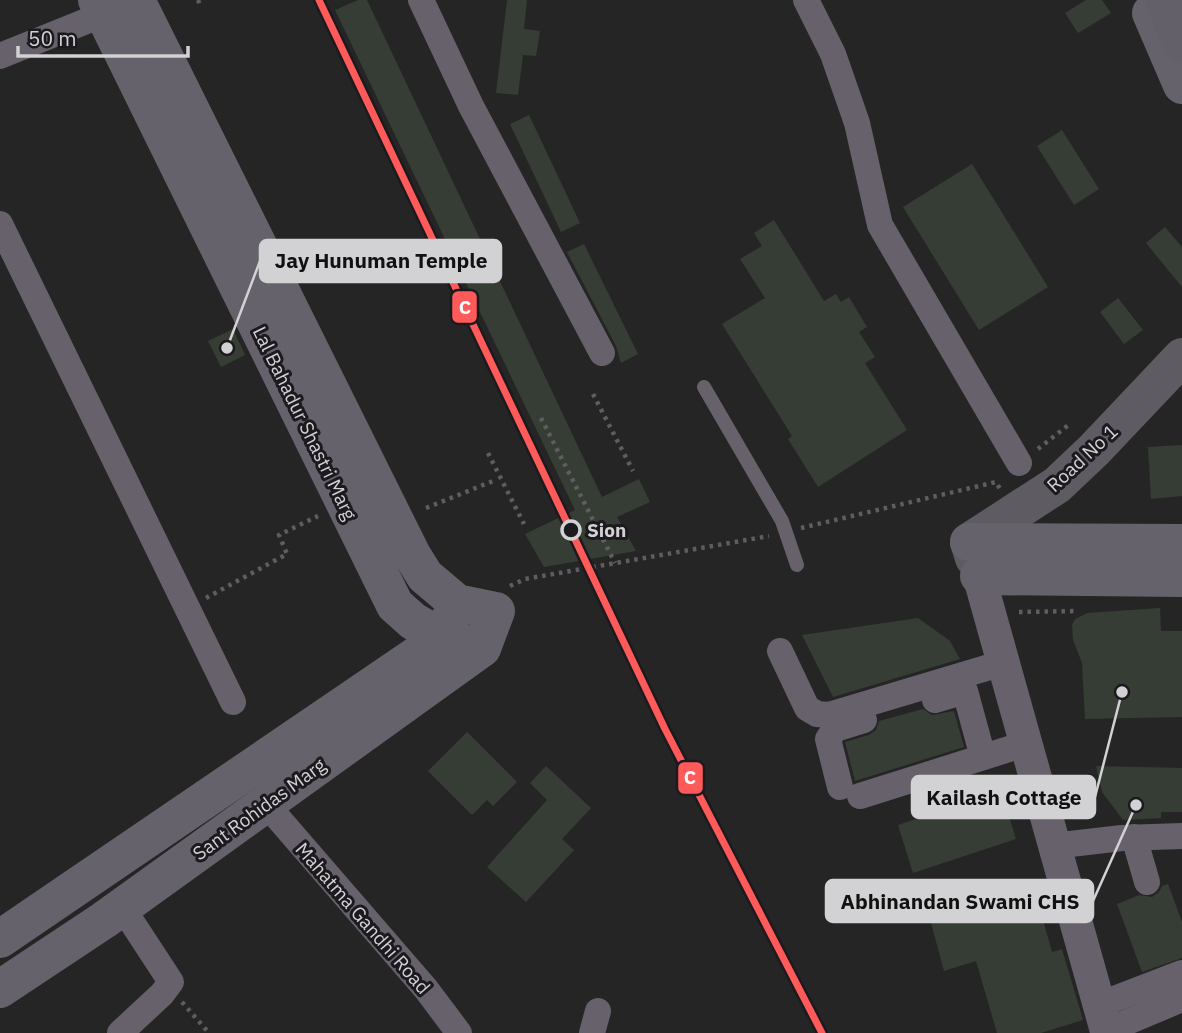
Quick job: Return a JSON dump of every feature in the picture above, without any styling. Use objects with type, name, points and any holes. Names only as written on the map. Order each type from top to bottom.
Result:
[{"type":"highway","points":[[1164,0],[1182,44]]},
{"type":"main road","points":[[1145,0],[1182,85]]},
{"type":"main road","name":"Lal Bahadur Shastri Marg","points":[[112,4],[425,576],[457,603],[496,611],[482,648],[442,638],[414,621],[395,605],[112,4]]},
{"type":"main road","name":"Road No 1","points":[[974,559],[1094,450],[1182,357]]},
{"type":"main road","points":[[974,559],[1182,543]]},
{"type":"main road","points":[[974,559],[1182,578]]},
{"type":"main road","points":[[442,638],[457,603]]},
{"type":"main road","name":"Sant Rohidas Marg","points":[[0,939],[442,638]]},
{"type":"main road","name":"Sant Rohidas Marg","points":[[3,979],[136,897],[482,648]]},
{"type":"main road","points":[[126,855],[136,897]]},
{"type":"street","points":[[421,0],[471,106],[602,353]]},
{"type":"street","points":[[806,0],[833,54],[857,123],[880,225],[1029,456]]},
{"type":"street","points":[[0,56],[112,4]]},
{"type":"street","points":[[0,224],[233,702]]},
{"type":"street","points":[[974,559],[1104,1023]]},
{"type":"street","points":[[780,651],[807,708],[817,714],[829,715],[1005,671]]},
{"type":"street","points":[[1005,671],[965,691],[835,729],[828,739],[850,792],[1025,744]]},
{"type":"street","points":[[965,691],[983,757]]},
{"type":"street","name":"Mahatma Gandhi Road","points":[[266,804],[426,989],[459,1033]]},
{"type":"street","points":[[1053,846],[1134,837],[1182,836]]},
{"type":"street","points":[[1134,837],[1146,882]]},
{"type":"street","points":[[120,1033],[172,982],[136,897]]},
{"type":"street","points":[[1104,1023],[1182,974]]},
{"type":"street","points":[[1104,1023],[1155,1022],[1182,999]]},
{"type":"lane","points":[[704,387],[782,521],[797,565]]},
{"type":"path","points":[[593,394],[633,471]]},
{"type":"path","points":[[541,418],[615,563]]},
{"type":"path","points":[[1029,456],[1071,423]]},
{"type":"path","points":[[488,453],[524,524]]},
{"type":"path","points":[[426,508],[493,481]]},
{"type":"path","points":[[823,523],[895,505]]},
{"type":"path","points":[[187,608],[287,554],[279,535],[323,513]]},
{"type":"path","points":[[525,579],[760,538]]},
{"type":"path","points":[[1018,612],[1078,611]]},
{"type":"building","points":[[358,0],[367,0],[602,497],[639,479],[650,502],[617,517],[636,551],[544,567],[525,534],[575,510],[335,10]]},
{"type":"building","points":[[507,0],[527,0],[524,29],[540,31],[536,56],[523,55],[518,95],[496,93]]},
{"type":"building","points":[[1086,0],[1102,0],[1111,13],[1078,33],[1065,13]]},
{"type":"building","points":[[529,115],[580,223],[561,232],[510,124]]},
{"type":"building","points":[[1062,130],[1099,189],[1074,205],[1037,146]]},
{"type":"building","points":[[972,164],[1048,287],[979,330],[903,207]]},
{"type":"building","points":[[774,220],[824,301],[836,294],[841,302],[849,297],[867,327],[859,332],[875,357],[865,363],[907,430],[818,487],[788,439],[792,436],[722,324],[765,298],[740,259],[762,246],[754,233]]},
{"type":"building","points":[[1165,227],[1182,247],[1182,287],[1146,243]]},
{"type":"building","points":[[584,244],[638,354],[621,363],[616,346],[567,252]]},
{"type":"building","points":[[1118,298],[1143,330],[1124,344],[1100,312]]},
{"type":"building","points":[[233,329],[245,355],[221,367],[208,341]]},
{"type":"building","points":[[1182,445],[1182,496],[1151,499],[1148,447]]},
{"type":"building","points":[[1160,608],[1161,631],[1182,631],[1182,717],[1085,719],[1082,663],[1073,640],[1072,625],[1075,619],[1087,613]]},
{"type":"building","points":[[918,618],[950,641],[960,659],[833,697],[802,635]]},
{"type":"building","points":[[923,709],[932,715],[954,711],[964,747],[855,781],[845,742],[869,735],[876,730],[879,721]]},
{"type":"building","points":[[467,732],[517,782],[493,806],[487,800],[472,815],[428,771]]},
{"type":"building","points":[[546,766],[591,808],[562,839],[574,850],[526,902],[487,867],[547,800],[530,783]]},
{"type":"building","points":[[1096,766],[1182,768],[1182,812],[1161,812],[1161,818],[1123,820],[1102,792]]},
{"type":"building","points":[[1001,791],[1016,839],[913,873],[898,825]]},
{"type":"building","points":[[1168,884],[1182,922],[1182,958],[1142,972],[1117,904],[1139,895],[1152,897],[1162,886]]},
{"type":"building","points":[[1035,892],[1052,952],[1062,949],[1083,1020],[1041,1033],[997,1033],[976,961],[944,971],[931,923]]},
{"type":"transit line","name":"C","points":[[319,0],[665,729],[822,1033]]},
{"type":"place","name":"Jay Hunuman Temple","points":[[227,348]]},
{"type":"place","name":"Sion","points":[[571,530]]},
{"type":"place","name":"Kailash Cottage","points":[[1122,692]]},
{"type":"place","name":"Abhinandan Swami CHS","points":[[1136,805]]}]
